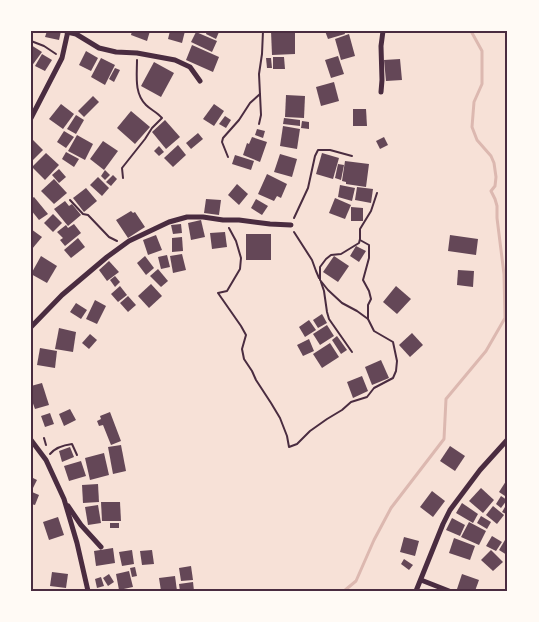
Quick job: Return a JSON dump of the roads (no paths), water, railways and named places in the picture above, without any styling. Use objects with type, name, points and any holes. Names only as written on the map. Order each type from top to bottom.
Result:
[{"type":"street","points":[[381,92],[382,31]]},
{"type":"street","points":[[31,118],[62,58],[68,32],[76,34],[99,48],[175,60],[190,67],[200,81]]},
{"type":"street","points":[[31,327],[77,281],[129,241],[169,222],[187,217],[203,217],[291,225]]},
{"type":"street","points":[[416,591],[450,510],[486,463],[508,439]]},
{"type":"street","points":[[31,440],[46,460],[64,499],[88,591]]},
{"type":"street","points":[[64,499],[81,525],[101,547]]},
{"type":"street","points":[[421,580],[449,591]]},
{"type":"waterway","points":[[344,591],[356,581],[391,508],[444,439],[446,399],[486,351],[505,318],[504,274],[497,206],[491,191],[495,186],[496,177],[494,163],[491,156],[477,140],[472,127],[474,102],[482,84],[482,51],[471,31]]}]
